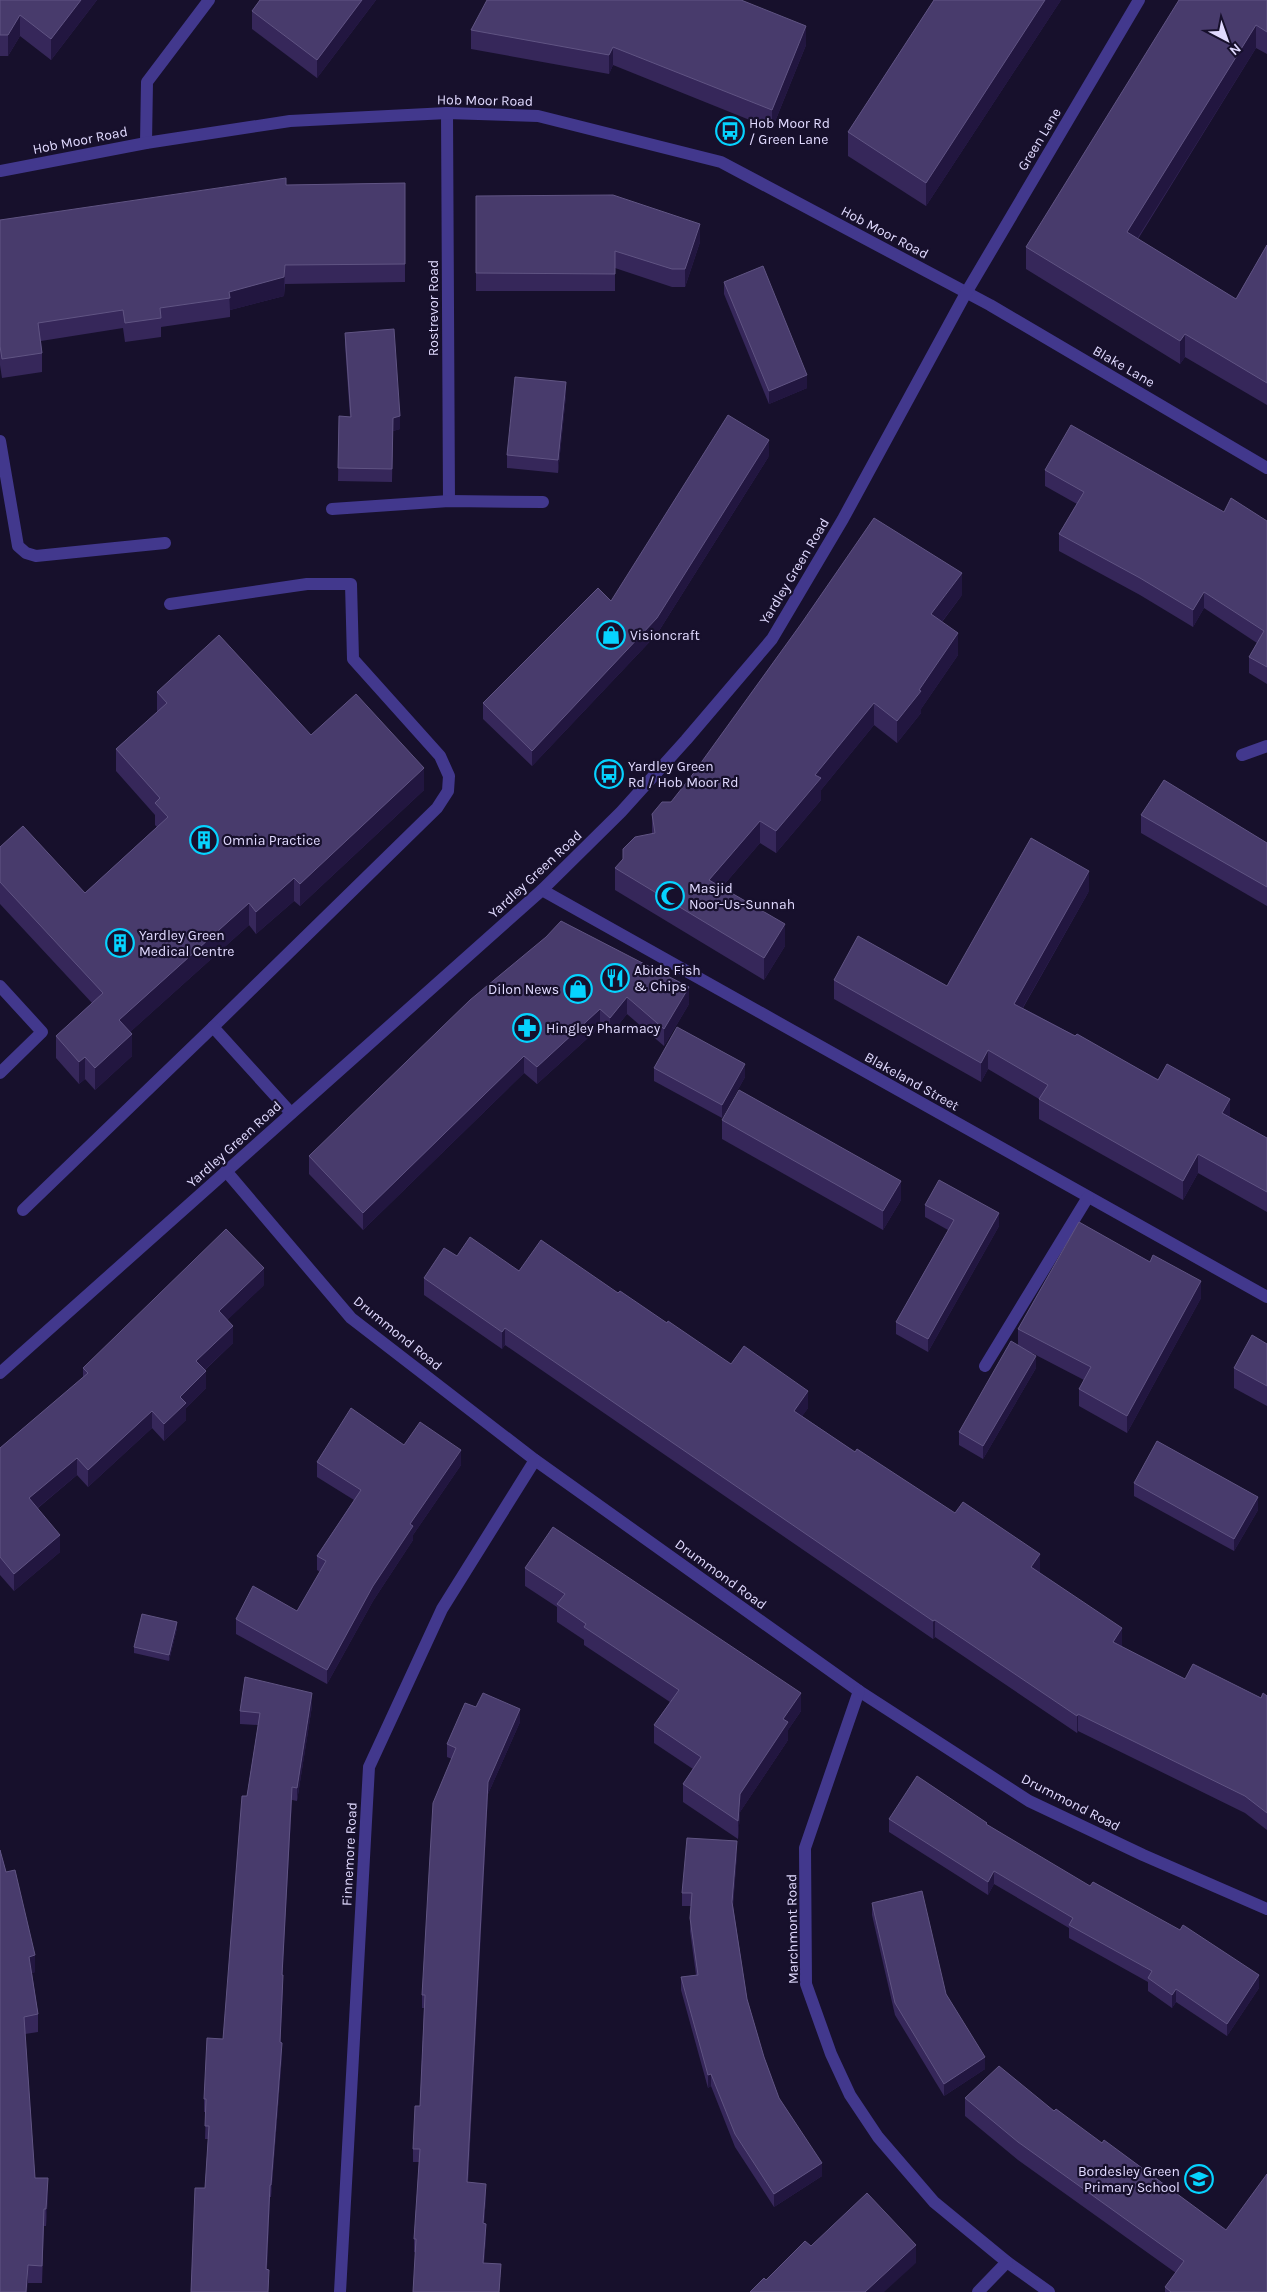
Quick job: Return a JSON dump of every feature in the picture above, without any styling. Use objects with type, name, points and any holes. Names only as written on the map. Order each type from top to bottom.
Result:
[{"type":"street","points":[[146,143],[147,82],[209,0]]},
{"type":"street","name":"Green Lane","points":[[966,293],[1139,0]]},
{"type":"street","name":"Hob Moor Road","points":[[0,171],[146,143],[290,121],[447,113],[538,116],[721,162],[966,293]]},
{"type":"street","name":"Rostrevor Road","points":[[447,113],[449,502]]},
{"type":"street","name":"Blake Lane","points":[[966,293],[1267,468]]},
{"type":"street","name":"Yardley Green Road","points":[[0,1373],[542,890],[628,805],[772,638],[843,519],[966,293]]},
{"type":"street","points":[[0,441],[18,546],[26,553],[36,556],[165,543]]},
{"type":"street","points":[[332,509],[449,502],[543,502]]},
{"type":"street","points":[[23,1210],[437,808],[448,791],[449,776],[440,756],[354,659],[351,584],[307,584],[170,604]]},
{"type":"street","points":[[1242,755],[1267,746]]},
{"type":"street","name":"Blakeland Street","points":[[542,890],[1267,1297]]},
{"type":"street","points":[[0,986],[42,1032],[0,1073]]},
{"type":"street","points":[[213,1027],[291,1113]]},
{"type":"street","name":"Drummond Road","points":[[226,1171],[351,1318],[535,1460],[859,1691],[1029,1801],[1143,1855],[1267,1909]]},
{"type":"street","points":[[984,1366],[1088,1197]]},
{"type":"street","name":"Finnemore Road","points":[[340,2292],[369,1767],[442,1609],[535,1460]]},
{"type":"street","name":"Marchmont Road","points":[[859,1691],[805,1848],[806,1984],[831,2054],[850,2095],[878,2137],[934,2202],[1007,2262],[1049,2292]]},
{"type":"street","points":[[978,2292],[1007,2262]]},
{"type":"building","points":[[0,0],[81,0],[51,39],[20,15],[8,35],[0,35]]},
{"type":"building","points":[[260,0],[362,0],[317,60],[252,11]]},
{"type":"building","points":[[487,0],[741,0],[806,26],[772,110],[613,47],[609,55],[471,30]]},
{"type":"building","points":[[934,0],[1045,0],[926,183],[848,132]]},
{"type":"building","points":[[1179,0],[1267,0],[1267,32],[1256,25],[1127,232],[1236,299],[1267,245],[1267,383],[1185,334],[1180,341],[1026,247]]},
{"type":"building","points":[[286,178],[286,185],[405,183],[405,264],[285,265],[284,277],[229,292],[230,298],[160,308],[161,318],[125,323],[123,310],[38,323],[42,353],[2,359],[0,346],[0,220]]},
{"type":"building","points":[[613,195],[700,224],[685,269],[672,269],[615,251],[615,274],[476,273],[476,196]]},
{"type":"building","points":[[763,266],[807,375],[769,391],[724,282]]},
{"type":"building","points":[[394,329],[400,416],[393,418],[392,469],[338,468],[339,416],[351,417],[345,333]]},
{"type":"building","points":[[515,377],[566,382],[558,460],[507,455]]},
{"type":"building","points":[[728,415],[769,440],[657,618],[532,751],[483,703],[598,588],[611,601]]},
{"type":"building","points":[[1071,425],[1224,512],[1231,498],[1267,521],[1267,667],[1249,657],[1264,631],[1204,592],[1193,610],[1140,578],[1059,534],[1084,492],[1045,470]]},
{"type":"building","points":[[874,518],[962,573],[931,614],[958,633],[919,690],[921,691],[897,721],[874,703],[815,775],[821,778],[776,831],[760,821],[709,880],[785,924],[764,958],[615,868],[623,859],[623,849],[635,837],[655,833],[652,814],[662,802],[671,802],[690,778],[801,624]]},
{"type":"building","points":[[219,635],[311,735],[356,694],[424,768],[300,884],[294,878],[256,912],[249,903],[119,1020],[132,1034],[95,1068],[85,1057],[79,1062],[56,1036],[103,993],[0,882],[0,847],[23,826],[85,893],[168,817],[155,803],[160,798],[116,749],[167,703],[157,692]]},
{"type":"building","points":[[1164,780],[1267,843],[1267,887],[1141,815]]},
{"type":"building","points":[[1031,838],[1089,871],[1014,1004],[1075,1036],[1077,1034],[1158,1080],[1167,1064],[1230,1099],[1222,1113],[1267,1138],[1267,1192],[1198,1154],[1183,1181],[1039,1099],[1048,1085],[988,1050],[981,1063],[834,980],[858,936],[947,986]]},
{"type":"building","points":[[561,921],[689,987],[664,1029],[627,997],[610,1018],[600,1009],[537,1067],[524,1056],[363,1213],[309,1156],[470,1000],[546,937]]},
{"type":"building","points":[[677,1027],[745,1064],[722,1105],[654,1068]]},
{"type":"building","points":[[739,1090],[901,1181],[883,1211],[722,1120]]},
{"type":"building","points":[[939,1180],[999,1213],[928,1339],[896,1322],[954,1220],[925,1205]]},
{"type":"building","points":[[1079,1222],[1150,1262],[1153,1255],[1201,1281],[1127,1416],[1079,1389],[1091,1367],[1018,1329]]},
{"type":"building","points":[[226,1229],[264,1268],[219,1311],[233,1326],[196,1361],[206,1371],[180,1397],[186,1403],[164,1424],[152,1411],[88,1470],[77,1458],[29,1498],[60,1535],[14,1574],[0,1557],[0,1448],[88,1373],[83,1368]]},
{"type":"building","points":[[470,1237],[519,1271],[541,1240],[618,1293],[620,1291],[667,1323],[668,1321],[731,1364],[744,1346],[808,1391],[794,1411],[855,1452],[857,1449],[955,1513],[963,1502],[1040,1554],[1031,1567],[1122,1628],[1113,1642],[1185,1679],[1193,1664],[1261,1698],[1263,1693],[1267,1696],[1267,1813],[1245,1796],[1078,1714],[1077,1716],[935,1620],[933,1621],[505,1328],[502,1332],[424,1278],[444,1248],[457,1256]]},
{"type":"building","points":[[1252,1335],[1267,1344],[1267,1386],[1234,1368]]},
{"type":"building","points":[[1011,1341],[1036,1356],[983,1446],[959,1432]]},
{"type":"building","points":[[351,1408],[404,1445],[420,1422],[461,1450],[410,1524],[413,1526],[373,1586],[327,1670],[236,1619],[253,1586],[297,1611],[326,1561],[317,1556],[361,1490],[317,1462]]},
{"type":"building","points":[[1157,1441],[1258,1497],[1234,1539],[1134,1483]]},
{"type":"building","points":[[553,1527],[801,1693],[783,1719],[788,1722],[740,1794],[738,1821],[683,1784],[701,1757],[654,1725],[679,1690],[584,1627],[586,1624],[557,1604],[565,1594],[525,1568]]},
{"type":"building","points":[[142,1614],[177,1622],[169,1655],[134,1647]]},
{"type":"building","points":[[245,1677],[312,1693],[297,1788],[292,1787],[282,1975],[280,2042],[282,2043],[270,2185],[266,2269],[269,2270],[268,2292],[191,2292],[195,2188],[205,2188],[209,2126],[205,2126],[206,2099],[204,2099],[207,2038],[223,2039],[242,1796],[247,1796],[260,1713],[240,1711]]},
{"type":"building","points":[[483,1693],[520,1709],[488,1782],[467,2182],[486,2184],[483,2223],[486,2224],[483,2263],[501,2264],[499,2292],[413,2292],[416,2239],[414,2239],[420,2149],[413,2149],[415,2106],[420,2106],[425,1995],[422,1995],[433,1803],[456,1748],[447,1744],[465,1703],[476,1707]]},
{"type":"building","points":[[917,1776],[986,1824],[1090,1886],[1093,1882],[1180,1930],[1183,1925],[1259,1975],[1227,2024],[1176,1989],[1172,1995],[1148,1978],[1152,1971],[1069,1925],[1073,1918],[994,1871],[988,1882],[889,1819]]},
{"type":"building","points":[[687,1838],[737,1841],[732,1902],[747,1999],[764,2057],[779,2098],[822,2163],[774,2194],[735,2134],[711,2074],[708,2075],[681,1977],[698,1975],[690,1918],[692,1893],[682,1893]]},
{"type":"building","points":[[0,1850],[6,1872],[15,1870],[35,1955],[29,1957],[38,2014],[24,2017],[35,2178],[48,2178],[46,2209],[44,2209],[42,2266],[28,2265],[26,2292],[0,2292]]},
{"type":"building","points":[[922,1891],[946,1994],[985,2057],[944,2084],[895,2003],[872,1903]]},
{"type":"building","points":[[999,2066],[1054,2111],[1056,2109],[1102,2143],[1104,2140],[1226,2230],[1267,2174],[1267,2292],[1171,2292],[1165,2287],[1184,2261],[1018,2142],[965,2098]]},
{"type":"building","points":[[867,2193],[916,2245],[865,2292],[750,2292],[764,2278],[766,2280],[805,2241],[811,2246]]},
{"type":"place","name":"Hob Moor Rd / Green Lane","points":[[730,131]]},
{"type":"place","name":"Visioncraft","points":[[611,635]]},
{"type":"place","name":"Yardley Green Rd / Hob Moor Rd","points":[[609,774]]},
{"type":"place","name":"Omnia Practice","points":[[204,840]]},
{"type":"place","name":"Masjid Noor-Us-Sunnah","points":[[670,896]]},
{"type":"place","name":"Yardley Green Medical Centre","points":[[120,943]]},
{"type":"place","name":"Abids Fish & Chips","points":[[615,978]]},
{"type":"place","name":"Dilon News","points":[[578,989]]},
{"type":"place","name":"Hingley Pharmacy","points":[[527,1028]]},
{"type":"place","name":"Bordesley Green Primary School","points":[[1199,2179]]}]
